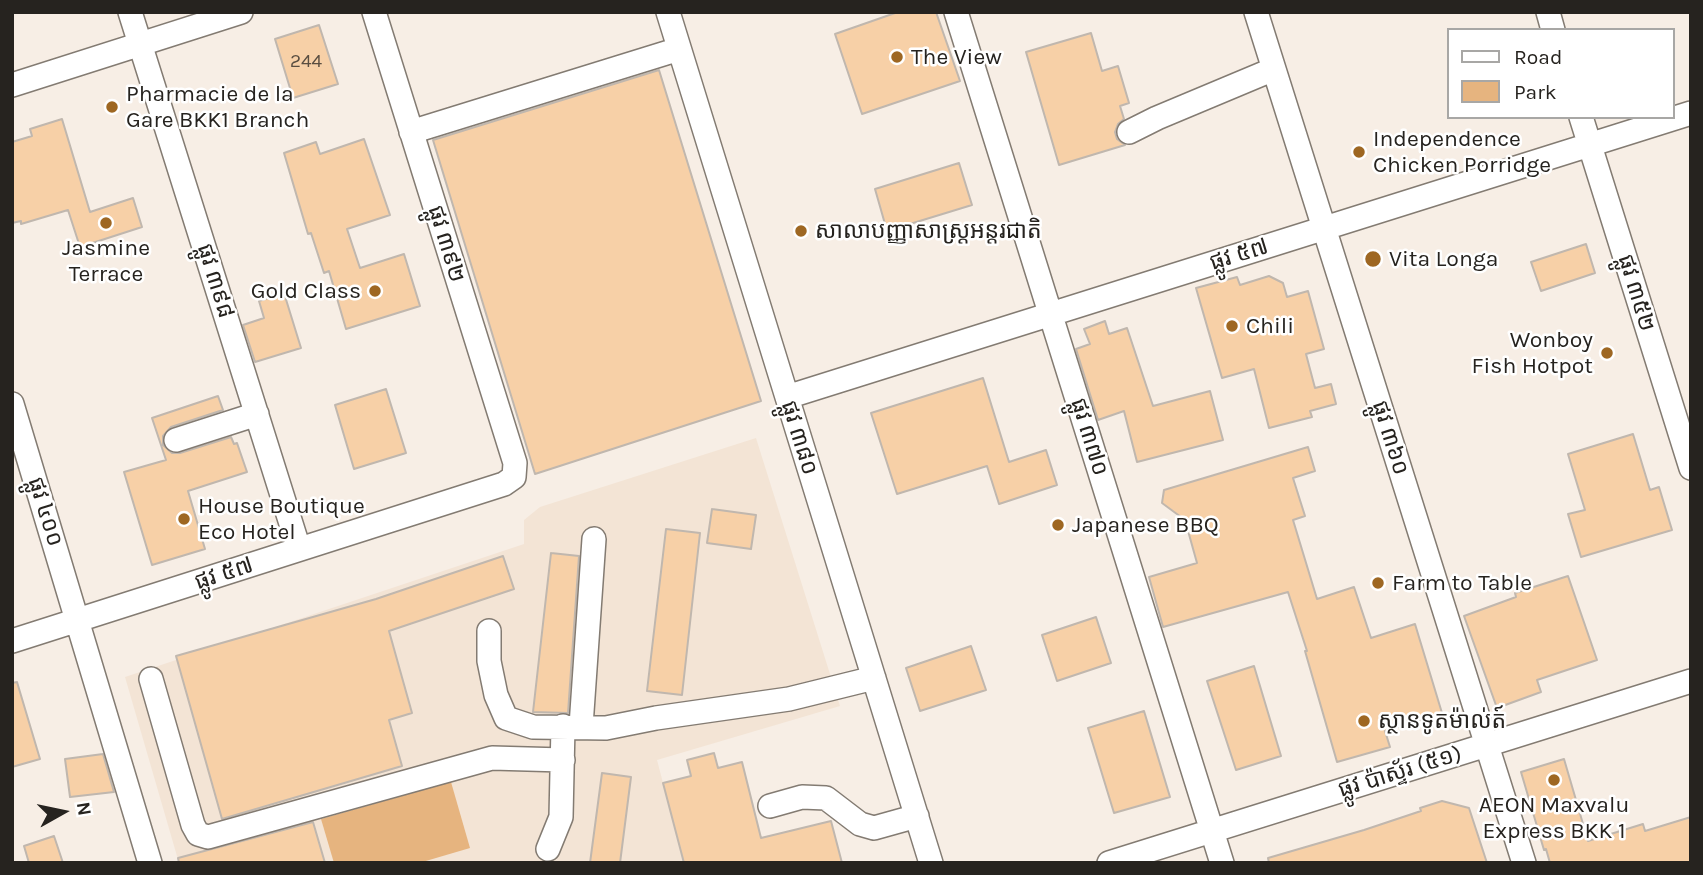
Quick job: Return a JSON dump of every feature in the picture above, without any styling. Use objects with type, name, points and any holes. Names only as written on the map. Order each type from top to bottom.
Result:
[{"type":"street","name":"ផ្លូវ ៣៩៨","points":[[130,12],[299,549]]},
{"type":"street","points":[[12,85],[241,12]]},
{"type":"street","name":"ផ្លូវ ៣៩២","points":[[374,12],[515,463],[514,477]]},
{"type":"street","name":"ផ្លូវ ៣៨០","points":[[668,12],[931,863]]},
{"type":"street","name":"ផ្លូវ ៣៧០","points":[[956,12],[1222,863]]},
{"type":"street","name":"ផ្លូវ ៣៦០","points":[[1256,12],[1524,863]]},
{"type":"street","points":[[411,132],[679,49]]},
{"type":"street","points":[[1129,132],[1274,69]]},
{"type":"street","name":"ផ្លូវ ៣៥២","points":[[1582,119],[1691,468]]},
{"type":"street","name":"ផ្លូវ ៥៧","points":[[787,397],[1672,119]]},
{"type":"street","name":"ផ្លូវ ៤០០","points":[[12,404],[150,863]]},
{"type":"street","points":[[176,440],[257,414]]},
{"type":"street","name":"ផ្លូវ ៥៧","points":[[12,642],[504,484],[514,477]]},
{"type":"street","points":[[548,849],[561,817],[563,760],[572,726],[594,539]]},
{"type":"street","points":[[489,631],[489,661],[496,695],[506,718],[533,727],[606,728],[789,699],[874,678]]},
{"type":"street","points":[[151,678],[193,825],[198,834],[208,837],[492,758],[563,760]]},
{"type":"street","name":"ផ្លូវ ប៉ាស្ទ័រ (៥១)","points":[[1109,863],[1691,681]]},
{"type":"street","points":[[770,806],[802,797],[825,798],[860,824],[874,828],[917,816]]},
{"type":"shaded area","points":[[756,438],[840,706],[657,760],[684,863],[179,863],[125,677],[524,544],[524,520],[540,507]]},
{"type":"green space","points":[[451,782],[470,848],[419,863],[334,863],[321,819]]},
{"type":"building","name":"The View","points":[[898,12],[936,12],[960,81],[862,114],[835,34]]},
{"type":"building","points":[[319,25],[338,84],[293,98],[275,39]]},
{"type":"building","points":[[1091,33],[1102,71],[1118,66],[1129,103],[1120,106],[1124,119],[1115,132],[1117,139],[1125,145],[1059,165],[1026,52]]},
{"type":"building","points":[[659,70],[761,401],[535,474],[433,140]]},
{"type":"building","points":[[62,119],[90,212],[133,198],[142,227],[80,247],[68,210],[21,224],[21,221],[12,223],[12,142],[32,136],[30,129]]},
{"type":"building","points":[[364,139],[390,215],[347,229],[360,268],[404,254],[420,306],[346,329],[329,271],[324,273],[311,233],[308,234],[284,153],[316,142],[320,154]]},
{"type":"building","points":[[959,163],[972,205],[887,231],[875,189]]},
{"type":"building","points":[[1586,244],[1595,273],[1541,291],[1531,262]]},
{"type":"building","points":[[1269,276],[1283,283],[1287,297],[1308,291],[1324,349],[1306,354],[1315,388],[1331,384],[1336,404],[1310,411],[1312,417],[1269,428],[1254,369],[1222,378],[1196,288],[1237,277],[1240,285]]},
{"type":"building","points":[[284,293],[301,348],[255,362],[243,325],[264,318],[259,301]]},
{"type":"building","points":[[1105,321],[1109,334],[1127,328],[1153,406],[1210,391],[1223,440],[1137,462],[1124,411],[1098,420],[1076,349],[1090,344],[1084,329]]},
{"type":"building","points":[[983,378],[1009,462],[1046,450],[1057,485],[999,504],[987,466],[897,494],[871,413]]},
{"type":"building","points":[[386,389],[406,453],[354,469],[335,405]]},
{"type":"building","points":[[218,396],[223,410],[171,427],[163,436],[163,445],[172,453],[180,453],[231,437],[234,444],[237,443],[247,472],[188,491],[205,549],[152,565],[124,472],[166,460],[152,418]]},
{"type":"building","points":[[1633,434],[1650,490],[1659,487],[1672,530],[1581,557],[1568,514],[1585,510],[1568,454]]},
{"type":"building","points":[[1308,447],[1315,471],[1293,478],[1305,516],[1293,520],[1317,599],[1354,587],[1371,638],[1415,624],[1442,713],[1385,731],[1390,747],[1337,762],[1288,592],[1163,627],[1149,577],[1197,563],[1185,520],[1162,503],[1164,490]]},
{"type":"building","points":[[712,509],[756,515],[751,549],[707,543]]},
{"type":"building","points":[[666,529],[700,533],[682,695],[647,691]]},
{"type":"building","points":[[551,553],[579,556],[568,713],[533,712]]},
{"type":"building","points":[[503,556],[514,589],[389,631],[412,713],[389,720],[402,766],[222,819],[176,656],[376,599]]},
{"type":"building","points":[[1568,576],[1597,660],[1537,680],[1541,692],[1497,708],[1464,616],[1516,597],[1515,593]]},
{"type":"building","points":[[1096,617],[1111,663],[1057,681],[1042,635]]},
{"type":"building","points":[[971,646],[986,690],[920,711],[906,668]]},
{"type":"building","points":[[1254,666],[1281,756],[1236,770],[1207,681]]},
{"type":"building","points":[[17,682],[40,759],[12,767],[12,683]]},
{"type":"building","points":[[1144,711],[1170,797],[1114,813],[1088,728]]},
{"type":"building","points":[[714,753],[718,768],[742,762],[761,838],[831,821],[842,863],[684,863],[663,783],[691,776],[687,760]]},
{"type":"building","points":[[103,754],[114,792],[70,797],[65,759]]},
{"type":"building","points":[[1564,759],[1588,841],[1643,824],[1645,831],[1691,817],[1691,863],[1550,863],[1521,772]]},
{"type":"building","points":[[602,773],[631,777],[620,863],[590,863]]},
{"type":"building","points":[[1442,801],[1469,808],[1487,863],[1269,863],[1268,858],[1364,830]]},
{"type":"building","points":[[313,822],[325,863],[179,863],[178,858]]},
{"type":"building","points":[[54,836],[63,863],[29,863],[24,846]]},
{"type":"place","name":"The View","points":[[897,57]]},
{"type":"place","name":"Pharmacie de la Gare BKK1 Branch","points":[[112,107]]},
{"type":"place","name":"Independence Chicken Porridge","points":[[1359,152]]},
{"type":"place","name":"Jasmine Terrace","points":[[106,223]]},
{"type":"place","name":"សាលាបញ្ញាសាស្ត្រអន្តរជាតិ","points":[[801,231]]},
{"type":"place","name":"Vita Longa","points":[[1373,259]]},
{"type":"place","name":"Gold Class","points":[[375,291]]},
{"type":"place","name":"Chili","points":[[1232,326]]},
{"type":"place","name":"Wonboy Fish Hotpot","points":[[1607,353]]},
{"type":"place","name":"House Boutique Eco Hotel","points":[[184,519]]},
{"type":"place","name":"Japanese BBQ","points":[[1058,525]]},
{"type":"place","name":"Farm to Table","points":[[1378,583]]},
{"type":"place","name":"ស្ថានទូតម៉ាល់ត៍","points":[[1364,721]]},
{"type":"place","name":"AEON Maxvalu Express BKK 1","points":[[1554,780]]}]
